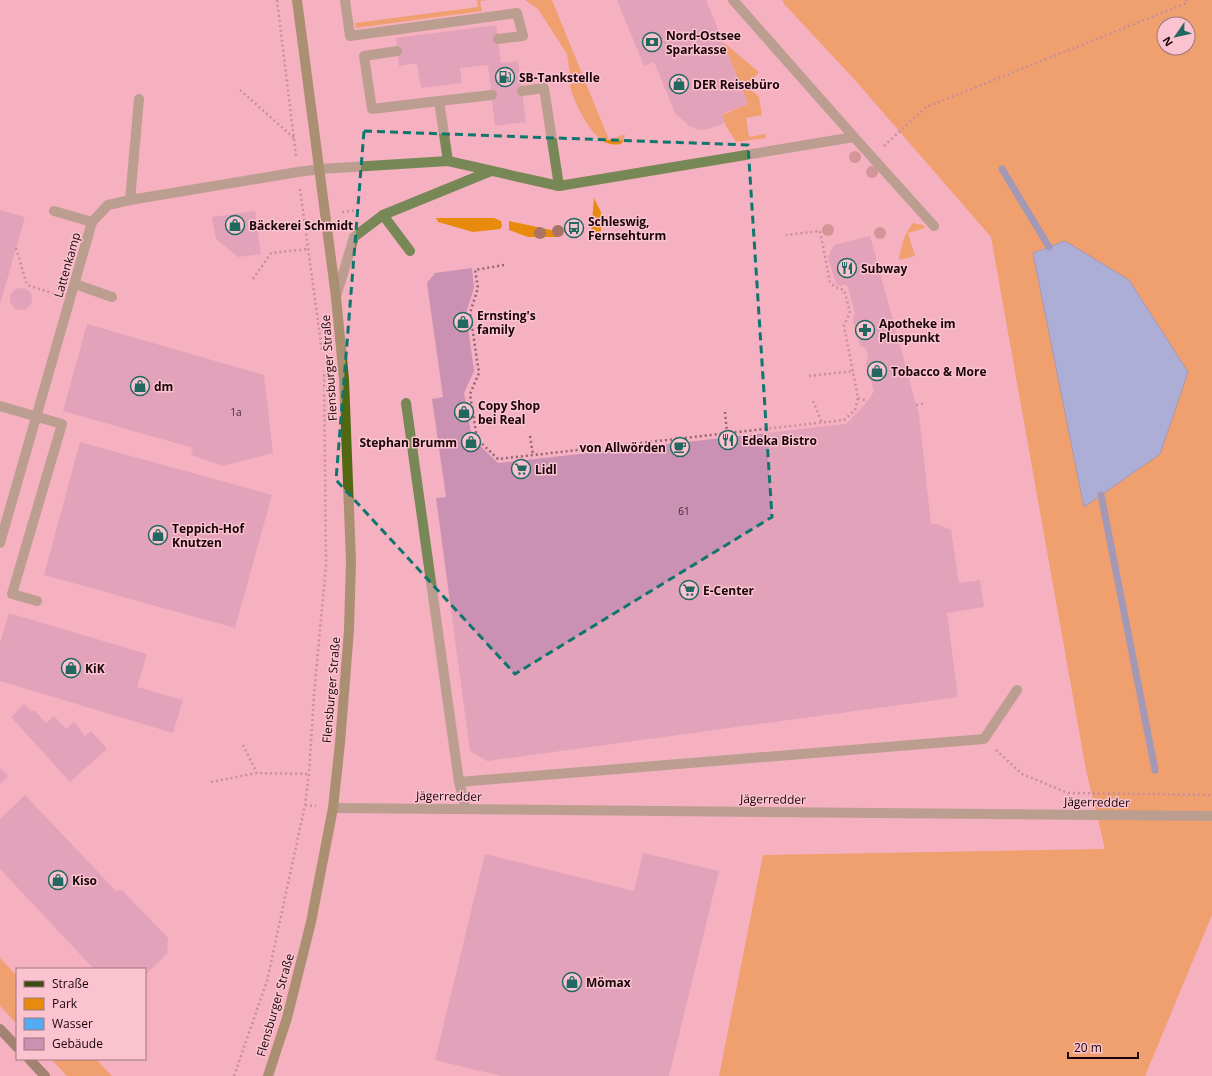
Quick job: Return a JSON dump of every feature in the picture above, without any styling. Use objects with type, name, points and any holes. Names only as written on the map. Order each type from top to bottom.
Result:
[{"type":"main road","points":[[0,1029],[16,1046]]},
{"type":"main road","points":[[30,1060],[45,1076]]},
{"type":"street","name":"Flensburger Straße","points":[[268,1076],[287,1018],[311,922],[333,808],[349,630],[351,561],[344,379],[336,297],[297,0]]},
{"type":"street","points":[[345,0],[350,36],[518,13],[523,36],[498,39]]},
{"type":"street","points":[[733,0],[934,226]]},
{"type":"street","points":[[397,51],[364,56],[372,109],[492,95]]},
{"type":"street","points":[[522,91],[544,88],[559,186]]},
{"type":"street","points":[[130,200],[139,99]]},
{"type":"street","points":[[439,101],[448,161]]},
{"type":"street","points":[[320,169],[448,161],[559,186],[854,137]]},
{"type":"street","name":"Lattenkamp","points":[[0,543],[92,222],[108,205],[130,200],[320,169]]},
{"type":"street","name":"Flensburger Straße","points":[[336,297],[354,237],[383,215],[491,170]]},
{"type":"street","points":[[54,211],[92,222]]},
{"type":"street","points":[[383,215],[410,251]]},
{"type":"street","points":[[75,284],[112,297]]},
{"type":"street","points":[[406,403],[459,782],[466,809]]},
{"type":"street","points":[[0,406],[62,424],[12,594],[36,601]]},
{"type":"street","points":[[459,782],[984,739],[1017,690]]},
{"type":"street","name":"Jägerredder","points":[[333,808],[1212,816]]},
{"type":"path","points":[[278,0],[298,172],[323,358]]},
{"type":"path","points":[[872,157],[926,106],[1187,3],[1186,0]]},
{"type":"path","points":[[240,90],[294,138]]},
{"type":"path","points":[[504,265],[475,270],[478,288],[470,313],[479,373],[470,394],[477,439],[498,459],[844,420],[855,410],[858,398],[854,371],[844,326],[850,312],[844,290],[835,287],[830,282],[820,231],[786,235]]},
{"type":"path","points":[[16,248],[27,285],[70,299]]},
{"type":"path","points":[[253,279],[271,253],[308,249]]},
{"type":"path","points":[[234,1076],[267,982],[309,774],[314,695],[326,564],[324,365]]},
{"type":"path","points":[[808,376],[854,371]]},
{"type":"path","points":[[858,398],[868,401]]},
{"type":"path","points":[[813,401],[822,423]]},
{"type":"path","points":[[916,405],[926,403]]},
{"type":"path","points":[[725,412],[728,433]]},
{"type":"path","points":[[530,436],[533,455]]},
{"type":"path","points":[[984,739],[1022,774],[1068,793],[1212,794]]},
{"type":"path","points":[[243,745],[257,773]]},
{"type":"path","points":[[211,782],[257,773],[309,774]]},
{"type":"highlighted area","points":[[364,131],[748,145],[772,517],[515,674],[336,480]]},
{"type":"green space","points":[[477,0],[488,0],[480,1],[482,11],[356,28],[355,23],[478,7]]},
{"type":"green space","points":[[525,0],[552,0],[609,140],[625,134],[621,144],[612,144],[603,141],[589,127],[571,91],[570,85],[574,83],[573,76],[570,76],[567,54],[538,9]]},
{"type":"green space","points":[[782,0],[1212,0],[1212,915],[1145,1076],[719,1076],[763,855],[1105,849],[1086,770],[991,237],[854,79]],"holes":[[[1065,241],[1084,507],[1033,253]]]},
{"type":"green space","points":[[723,42],[759,72],[747,86],[759,97],[762,115],[746,118],[749,137],[765,134],[766,138],[736,142],[726,126],[722,115],[748,104]]},
{"type":"green space","points":[[594,198],[601,212],[601,231],[595,234],[591,233]]},
{"type":"green space","points":[[436,218],[494,218],[501,221],[502,226],[500,229],[473,232],[438,222]]},
{"type":"green space","points":[[509,221],[561,232],[559,237],[528,237],[509,230]]},
{"type":"green space","points":[[913,223],[923,225],[925,228],[908,233],[915,256],[899,260],[903,241]]},
{"type":"green space","points":[[0,958],[16,975],[16,1023],[0,1006]]},
{"type":"green space","points":[[52,1060],[97,1060],[112,1076],[67,1076]]},
{"type":"water","points":[[1065,241],[1129,280],[1188,372],[1160,454],[1084,507],[1033,253]]},
{"type":"building","points":[[617,0],[706,0],[748,104],[722,114],[725,123],[709,129],[698,130],[689,126],[675,113],[654,62],[644,66]]},
{"type":"building","points":[[496,25],[501,63],[518,61],[526,122],[495,126],[488,65],[460,68],[462,83],[421,88],[417,63],[399,66],[396,38]]},
{"type":"building","points":[[0,210],[25,217],[0,302]]},
{"type":"building","name":"Bäckerei Schmidt","points":[[255,211],[261,254],[238,257],[216,239],[212,217]]},
{"type":"building","points":[[870,236],[919,415],[931,524],[937,524],[951,530],[959,583],[980,580],[984,607],[947,613],[958,697],[487,761],[470,751],[436,498],[446,497],[432,399],[443,397],[427,283],[435,273],[472,268],[474,288],[466,313],[474,371],[464,393],[472,438],[498,463],[846,424],[868,401],[874,391],[866,364],[868,358],[866,349],[860,346],[853,319],[855,313],[848,287],[845,284],[841,286],[836,284],[828,257],[834,245]]},
{"type":"building","points":[[21,288],[29,291],[32,299],[29,307],[21,310],[13,307],[10,299],[13,291]]},
{"type":"building","name":"dm","points":[[87,324],[264,375],[273,453],[223,466],[191,455],[193,448],[63,411]]},
{"type":"building","name":"Teppich-Hof Knutzen","points":[[80,442],[272,495],[235,628],[44,575]]},
{"type":"building","name":"KiK","points":[[9,613],[147,654],[137,687],[183,700],[173,733],[0,681],[0,643]]},
{"type":"building","points":[[24,704],[32,712],[34,710],[46,723],[54,716],[66,729],[74,722],[85,736],[91,731],[107,749],[70,782],[11,717]]},
{"type":"building","points":[[0,768],[8,776],[0,784]]},
{"type":"building","name":"Kiso","points":[[25,795],[116,891],[122,890],[168,938],[167,954],[146,974],[146,968],[93,968],[0,869],[0,819]]},
{"type":"building","name":"Mömax","points":[[643,853],[719,871],[669,1076],[501,1076],[435,1060],[485,854],[634,891]]},
{"type":"waterway","points":[[1002,169],[1049,247]]},
{"type":"waterway","points":[[1101,495],[1155,770]]},
{"type":"place","name":"Nord-Ostsee Sparkasse","points":[[652,42]]},
{"type":"place","name":"SB-Tankstelle","points":[[505,77]]},
{"type":"place","name":"DER Reisebüro","points":[[679,84]]},
{"type":"place","name":"Bäckerei Schmidt","points":[[235,225]]},
{"type":"place","name":"Schleswig, Fernsehturm","points":[[574,228]]},
{"type":"place","name":"Subway","points":[[847,268]]},
{"type":"place","name":"Ernsting's family","points":[[463,322]]},
{"type":"place","name":"Apotheke im Pluspunkt","points":[[865,330]]},
{"type":"place","name":"Tobacco & More","points":[[877,371]]},
{"type":"place","name":"dm","points":[[140,386]]},
{"type":"place","name":"Copy Shop bei Real","points":[[464,412]]},
{"type":"place","name":"Edeka Bistro","points":[[728,440]]},
{"type":"place","name":"Stephan Brumm","points":[[471,442]]},
{"type":"place","name":"von Allwörden","points":[[680,447]]},
{"type":"place","name":"Lidl","points":[[521,469]]},
{"type":"place","name":"Teppich-Hof Knutzen","points":[[158,535]]},
{"type":"place","name":"E-Center","points":[[689,590]]},
{"type":"place","name":"KiK","points":[[71,668]]},
{"type":"place","name":"Kiso","points":[[58,880]]},
{"type":"place","name":"Mömax","points":[[572,982]]}]
